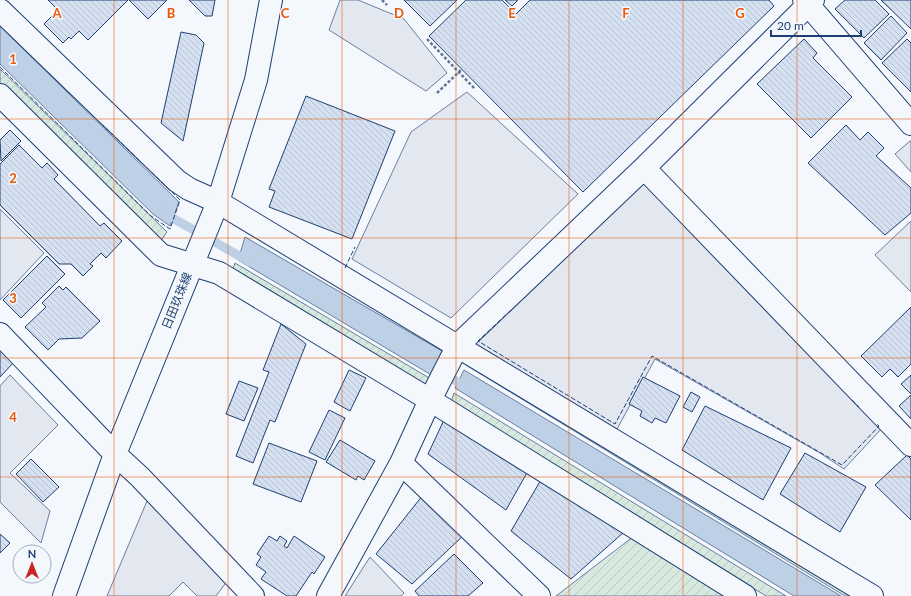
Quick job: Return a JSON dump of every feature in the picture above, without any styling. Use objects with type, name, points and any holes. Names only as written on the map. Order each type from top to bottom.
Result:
[{"type":"street","name":"日田玖珠線","points":[[64,596],[115,454],[218,202],[256,80],[272,0]]},
{"type":"street","points":[[328,596],[401,463],[430,400],[458,345],[644,168],[808,2],[911,124]]},
{"type":"street","points":[[0,10],[177,181],[189,189],[218,202],[458,345],[872,596]]},
{"type":"street","points":[[0,95],[161,255],[219,273],[430,400],[745,596]]},
{"type":"street","points":[[644,168],[911,445]]},
{"type":"street","points":[[0,334],[115,454],[140,477],[253,596]]},
{"type":"street","points":[[401,463],[539,596]]},
{"type":"path","points":[[382,0],[388,5]]},
{"type":"path","points":[[427,39],[475,89]]},
{"type":"path","points":[[437,93],[462,69]]},
{"type":"shaded area","points":[[340,0],[358,0],[404,19],[447,73],[426,91],[329,30]]},
{"type":"shaded area","points":[[0,69],[167,232],[160,242],[0,85]]},
{"type":"shaded area","points":[[467,92],[578,194],[451,318],[352,259],[411,132]]},
{"type":"shaded area","points":[[911,141],[911,172],[895,154]]},
{"type":"shaded area","points":[[641,176],[883,427],[844,469],[820,453],[655,359],[617,429],[473,342]]},
{"type":"shaded area","points":[[0,209],[44,253],[0,300]]},
{"type":"shaded area","points":[[911,221],[911,292],[875,255]]},
{"type":"shaded area","points":[[235,263],[431,379],[426,389],[231,275]]},
{"type":"shaded area","points":[[469,357],[863,596],[845,596],[466,365]]},
{"type":"shaded area","points":[[10,375],[58,425],[10,473],[50,511],[41,543],[0,502],[0,386]]},
{"type":"shaded area","points":[[454,393],[786,596],[766,596],[451,402]]},
{"type":"shaded area","points":[[147,501],[228,580],[216,596],[197,596],[183,582],[169,596],[107,596]]},
{"type":"shaded area","points":[[634,536],[731,596],[556,596]]},
{"type":"shaded area","points":[[370,557],[404,593],[401,596],[345,596]]},
{"type":"water","points":[[0,26],[179,202],[170,226],[153,214],[0,64]]},
{"type":"water","points":[[245,237],[442,351],[433,376],[238,260]]},
{"type":"water","points":[[464,370],[841,596],[794,596],[455,388]]},
{"type":"building","points":[[48,0],[128,0],[88,40],[79,31],[71,39],[69,37],[63,43],[44,24],[58,10]]},
{"type":"building","points":[[129,0],[167,0],[148,19]]},
{"type":"building","points":[[189,0],[215,0],[212,16],[205,16]]},
{"type":"building","points":[[404,0],[457,0],[430,26]]},
{"type":"building","points":[[466,0],[502,0],[516,14],[530,0],[769,0],[774,6],[583,192],[429,36]]},
{"type":"building","points":[[505,0],[518,0],[512,6]]},
{"type":"building","points":[[845,0],[875,0],[889,14],[864,38],[835,9]]},
{"type":"building","points":[[881,0],[911,0],[911,29]]},
{"type":"building","points":[[891,16],[907,33],[881,60],[864,43]]},
{"type":"building","points":[[181,32],[196,35],[204,43],[183,141],[161,123]]},
{"type":"building","points":[[804,39],[817,53],[813,58],[852,97],[811,138],[757,84]]},
{"type":"building","points":[[907,39],[911,43],[911,92],[882,63]]},
{"type":"building","points":[[306,96],[395,131],[352,239],[269,207],[275,191],[269,189]]},
{"type":"building","points":[[846,125],[860,140],[868,132],[884,148],[876,156],[911,188],[911,213],[885,235],[808,163]]},
{"type":"building","points":[[10,130],[21,141],[1,161],[0,140]]},
{"type":"building","points":[[19,145],[42,168],[47,163],[58,175],[54,179],[100,226],[104,223],[122,241],[106,258],[101,253],[90,264],[93,266],[83,276],[71,264],[59,264],[0,205],[0,164]]},
{"type":"building","points":[[47,256],[65,274],[21,318],[3,300]]},
{"type":"building","points":[[59,286],[63,290],[66,287],[100,321],[82,338],[59,339],[48,350],[25,327],[46,307],[42,303]]},
{"type":"building","points":[[911,307],[911,364],[898,377],[890,369],[882,377],[861,356]]},
{"type":"building","points":[[281,324],[306,344],[275,422],[270,420],[253,463],[236,456],[269,372],[263,370]]},
{"type":"building","points":[[0,346],[15,361],[0,377]]},
{"type":"building","points":[[349,370],[366,378],[350,411],[334,402]]},
{"type":"building","points":[[911,375],[911,394],[901,384]]},
{"type":"building","points":[[643,377],[680,396],[666,423],[655,418],[652,423],[640,416],[642,411],[629,404]]},
{"type":"building","points":[[239,381],[258,388],[244,421],[226,414]]},
{"type":"building","points":[[691,392],[700,397],[692,412],[683,407]]},
{"type":"building","points":[[911,395],[911,419],[899,406]]},
{"type":"building","points":[[705,406],[791,448],[763,500],[682,450]]},
{"type":"building","points":[[329,410],[345,418],[325,460],[309,452]]},
{"type":"building","points":[[444,420],[528,471],[506,510],[428,454]]},
{"type":"building","points":[[340,440],[375,461],[364,480],[358,476],[356,480],[326,462]]},
{"type":"building","points":[[269,443],[317,461],[301,502],[253,484]]},
{"type":"building","points":[[805,453],[866,487],[840,532],[780,494]]},
{"type":"building","points":[[907,455],[911,459],[911,520],[875,485]]},
{"type":"building","points":[[31,459],[59,487],[43,502],[16,474]]},
{"type":"building","points":[[542,478],[624,532],[571,579],[511,531]]},
{"type":"building","points":[[423,495],[465,534],[412,584],[376,554]]},
{"type":"building","points":[[0,534],[10,543],[0,553]]},
{"type":"building","points":[[269,536],[277,541],[280,536],[287,541],[284,546],[287,548],[294,536],[325,557],[314,574],[312,572],[296,596],[287,596],[261,579],[266,572],[256,565],[261,557],[257,554]]},
{"type":"building","points":[[454,554],[483,583],[468,596],[419,596],[415,591]]},
{"type":"waterway","points":[[162,212],[250,262]]},
{"type":"waterway","points":[[443,373],[468,388]]},
{"type":"fence","points":[[0,67],[151,216],[170,229],[180,200],[103,125]]},
{"type":"fence","points":[[345,268],[355,247]]},
{"type":"fence","points":[[511,310],[478,341],[615,424],[652,356],[842,465],[879,426],[877,424]]},
{"type":"fence","points":[[852,400],[859,407]]}]
